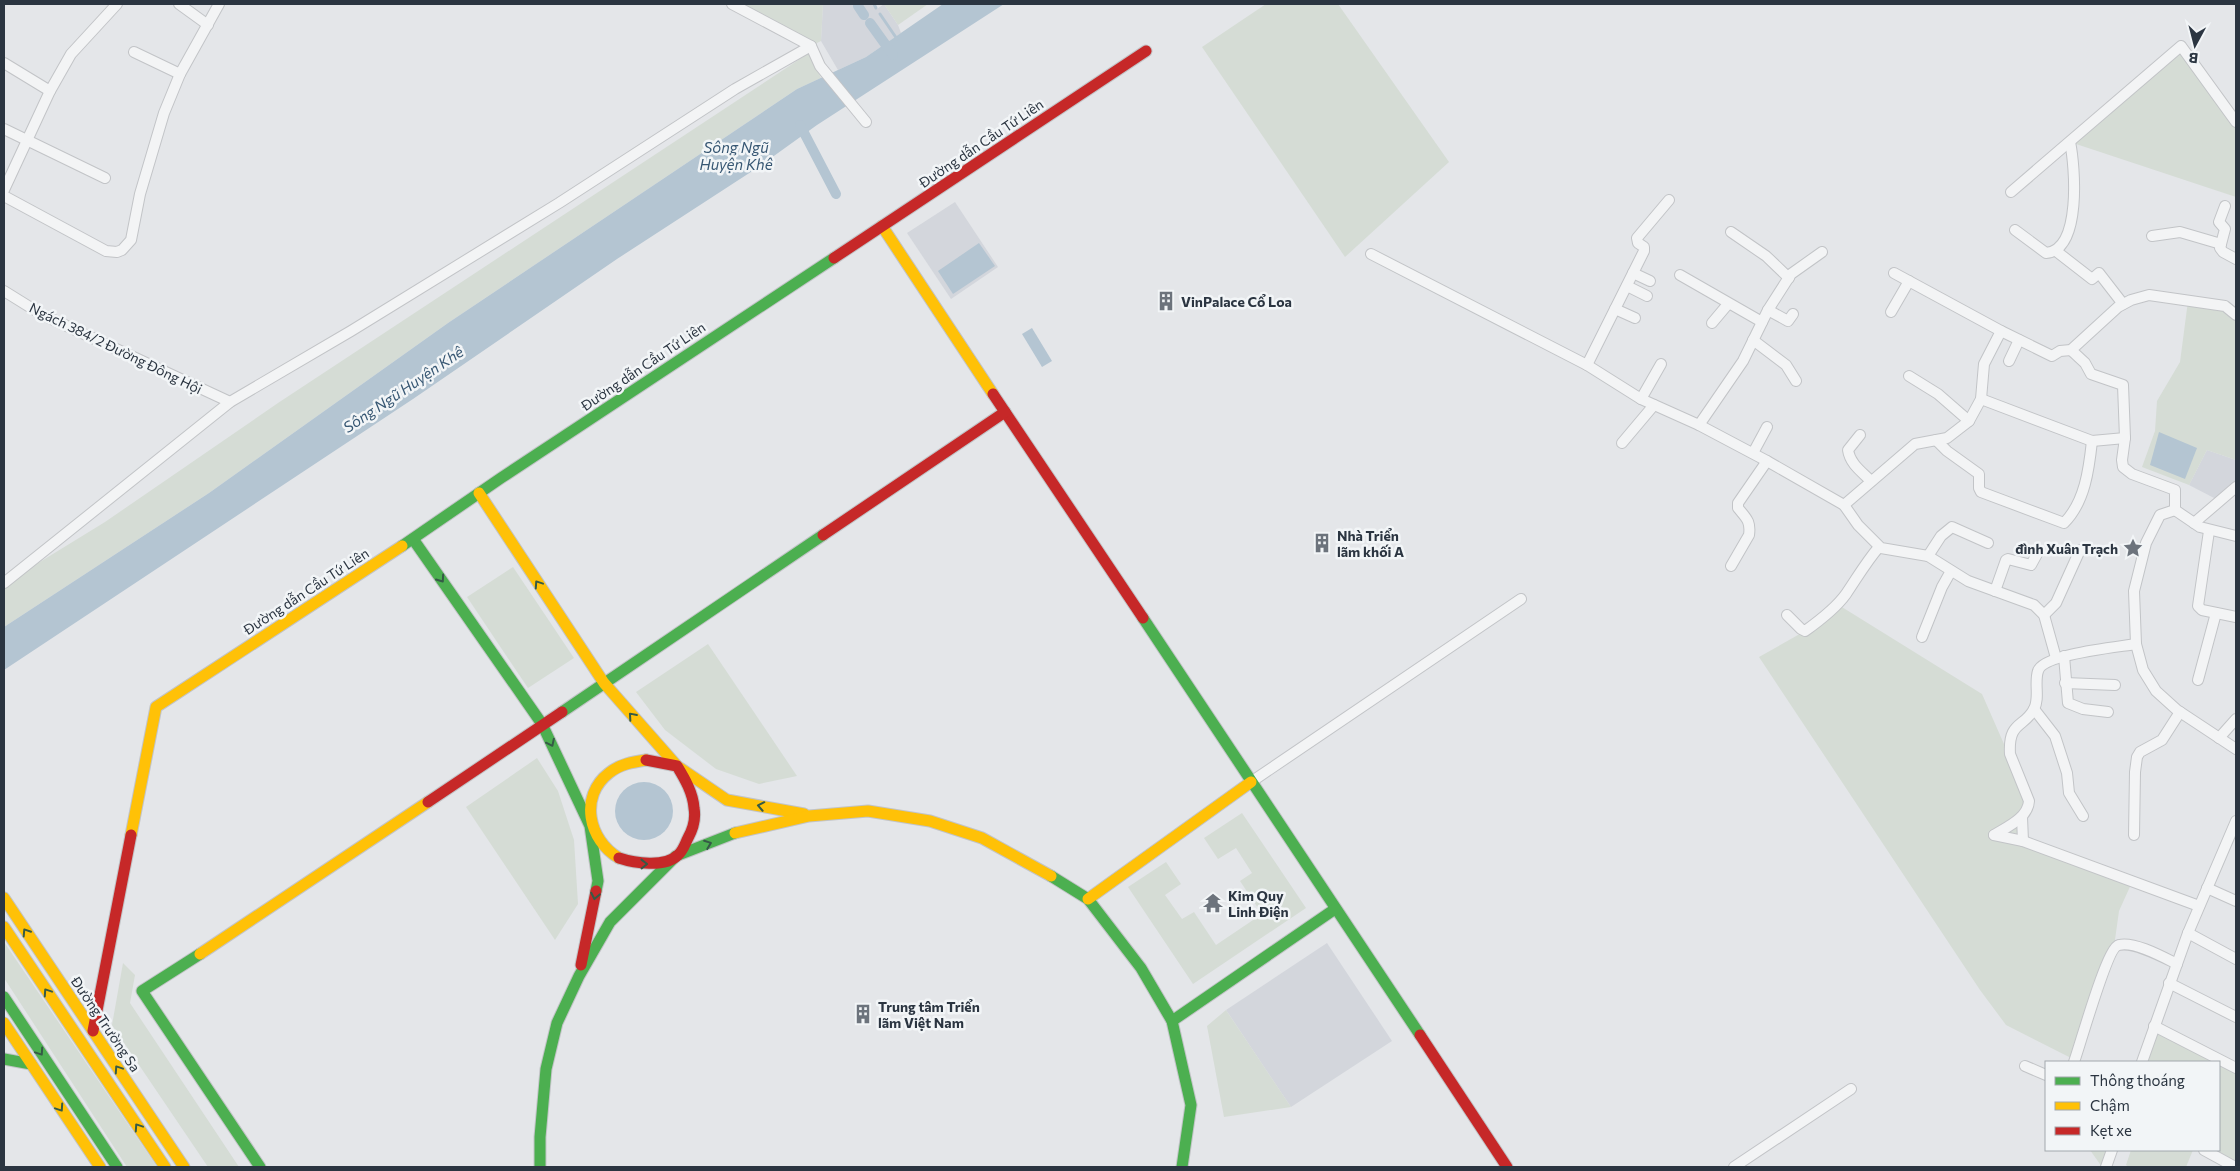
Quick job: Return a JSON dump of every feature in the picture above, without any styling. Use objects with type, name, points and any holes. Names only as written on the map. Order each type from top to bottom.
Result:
[{"type":"main road","name":"Đường dẫn Cầu Tứ Liên","points":[[93,1031],[156,707],[413,539],[479,493],[1146,51]]},
{"type":"main road","points":[[882,226],[1507,1167]]},
{"type":"main road","points":[[260,1167],[142,991],[318,877],[1005,412]]},
{"type":"main road","points":[[479,493],[604,683],[677,766],[694,799],[696,815],[692,832],[676,856],[610,922],[579,976],[557,1023],[546,1069],[540,1137],[540,1167]]},
{"type":"main road","points":[[413,539],[542,724],[590,826],[599,840],[610,852],[624,861],[648,864],[676,856],[744,830],[809,816],[868,811],[930,821],[982,838],[1032,864],[1088,899],[1142,968],[1172,1021],[1190,1105],[1182,1167]]},
{"type":"main road","points":[[579,976],[598,881],[590,826],[590,809],[594,793],[602,779],[614,768],[629,762],[646,760],[677,766],[727,800],[809,816]]},
{"type":"main road","points":[[1088,899],[1251,782]]},
{"type":"main road","name":"Đường Trường Sa","points":[[4,898],[184,1167]]},
{"type":"main road","points":[[1172,1021],[1335,908]]},
{"type":"main road","points":[[4,927],[165,1167]]},
{"type":"main road","points":[[4,997],[117,1167]]},
{"type":"main road","points":[[4,1023],[100,1167]]},
{"type":"main road","points":[[4,1059],[31,1064]]},
{"type":"street","points":[[4,190],[29,140],[50,91],[72,54],[117,4]]},
{"type":"street","points":[[178,4],[208,25]]},
{"type":"street","points":[[4,196],[106,251],[116,252],[122,250],[131,240],[140,194],[158,127],[180,74],[220,4]]},
{"type":"street","points":[[732,4],[811,46],[820,66],[866,122]]},
{"type":"street","points":[[4,583],[230,402],[351,331],[551,208],[735,89],[811,46]]},
{"type":"street","points":[[2011,192],[2182,46],[2236,122]]},
{"type":"street","points":[[134,52],[180,74]]},
{"type":"street","points":[[4,63],[50,91]]},
{"type":"street","points":[[4,129],[105,178]]},
{"type":"street","points":[[2015,230],[2046,253],[2056,251],[2062,244],[2068,230],[2076,183],[2070,142]]},
{"type":"street","points":[[1586,366],[1645,249],[1638,243],[1637,238],[1669,200]]},
{"type":"street","points":[[2225,206],[2219,222],[2225,229],[2220,248],[2223,252],[2236,259]]},
{"type":"street","points":[[1731,232],[1766,256],[1789,278]]},
{"type":"street","points":[[2152,236],[2180,232],[2221,244]]},
{"type":"street","points":[[2056,251],[2092,279],[2099,273],[2123,304]]},
{"type":"street","points":[[1699,425],[1743,361],[1768,310],[1789,278],[1822,252]]},
{"type":"street","points":[[1371,254],[1586,366],[1641,399],[1699,425],[1753,453],[1844,505],[1858,525],[1879,547],[1886,550],[1928,556],[1936,559],[1968,581],[2034,605],[2044,615],[2060,657],[2068,703],[2083,708],[2108,712]]},
{"type":"street","points":[[1633,273],[1650,281]]},
{"type":"street","points":[[1894,273],[2001,332],[2052,356],[2060,351],[2071,350],[2123,304],[2139,297],[2149,296],[2225,306],[2235,311]]},
{"type":"street","points":[[1680,275],[1762,322]]},
{"type":"street","points":[[1891,312],[1909,281]]},
{"type":"street","points":[[1626,286],[1647,296]]},
{"type":"street","name":"Ngách 384/2 Đường Đông Hội","points":[[4,291],[41,314],[230,402]]},
{"type":"street","points":[[1712,323],[1728,304]]},
{"type":"street","points":[[1615,309],[1635,318]]},
{"type":"street","points":[[1768,310],[1788,321],[1793,314]]},
{"type":"street","points":[[1844,505],[1915,444],[1947,438],[1969,421],[1981,399],[1984,364],[2001,332]]},
{"type":"street","points":[[1753,340],[1786,365],[1796,381]]},
{"type":"street","points":[[2009,361],[2019,340]]},
{"type":"street","points":[[2071,350],[2085,363],[2091,374],[2123,385],[2125,438],[2123,467],[2132,474],[2175,490],[2175,510]]},
{"type":"street","points":[[1641,399],[1661,364]]},
{"type":"street","points":[[1909,376],[1938,394],[1969,421]]},
{"type":"street","points":[[1981,399],[2092,441],[2125,438]]},
{"type":"street","points":[[1622,444],[1654,405]]},
{"type":"street","points":[[1753,453],[1767,427]]},
{"type":"street","points":[[1860,435],[1848,450],[1849,457],[1854,465],[1871,481]]},
{"type":"street","points":[[1936,440],[1947,451],[1979,474],[1978,488],[1981,492],[2064,523],[2073,514],[2084,488],[2092,441]]},
{"type":"street","points":[[1731,566],[1750,530],[1747,517],[1738,508],[1738,503],[1766,461]]},
{"type":"street","points":[[2194,523],[2236,487]]},
{"type":"street","points":[[2175,510],[2209,531],[2236,536]]},
{"type":"street","points":[[2175,510],[2160,515],[2146,543],[2134,591],[2136,644],[2148,680],[2156,691],[2180,712],[2236,750]]},
{"type":"street","points":[[1928,556],[1941,536],[1952,527],[1988,543]]},
{"type":"street","points":[[2209,531],[2198,606],[2202,610],[2236,617]]},
{"type":"street","points":[[1787,615],[1800,629],[1805,631],[1812,626],[1845,595],[1866,562],[1879,547]]},
{"type":"street","points":[[2044,615],[2056,603],[2080,550]]},
{"type":"street","points":[[1995,591],[2006,560],[2031,565],[2037,554]]},
{"type":"street","points":[[1922,637],[1942,587],[1951,571]]},
{"type":"street","points":[[1251,782],[1521,599]]},
{"type":"street","points":[[2198,680],[2216,613]]},
{"type":"street","points":[[2136,644],[2060,657],[2038,669],[2034,710],[2015,728],[2009,745],[2010,754],[2029,802],[2028,808],[2022,817],[1994,835],[2023,841],[2199,906]]},
{"type":"street","points":[[2065,682],[2115,685]]},
{"type":"street","points":[[2034,710],[2055,736],[2067,773],[2070,793],[2084,816]]},
{"type":"street","points":[[2134,835],[2137,757],[2140,752],[2162,740],[2180,712]]},
{"type":"street","points":[[2219,738],[2236,719]]},
{"type":"street","points":[[2022,817],[2023,841]]},
{"type":"street","points":[[2142,1061],[2188,933],[2207,888],[2232,841],[2236,821]]},
{"type":"street","points":[[2207,888],[2236,900]]},
{"type":"street","points":[[2188,933],[2236,959]]},
{"type":"street","points":[[2074,1061],[2106,964],[2114,947],[2128,944],[2177,964]]},
{"type":"street","points":[[2170,982],[2236,1017]]},
{"type":"street","points":[[2154,1026],[2236,1068]]},
{"type":"street","points":[[2025,1066],[2045,1075]]},
{"type":"street","points":[[1734,1167],[1851,1089]]},
{"type":"street","points":[[2106,1167],[2112,1151]]},
{"type":"street","points":[[2206,1151],[2234,1167]]},
{"type":"shaded area","points":[[732,4],[823,4],[821,41],[811,46]]},
{"type":"shaded area","points":[[823,4],[873,4],[877,9],[884,4],[901,33],[866,57],[838,70],[821,41]]},
{"type":"shaded area","points":[[884,4],[928,4],[898,25]]},
{"type":"shaded area","points":[[1266,4],[1338,4],[1449,162],[1345,257],[1202,47]]},
{"type":"shaded area","points":[[2181,46],[2236,121],[2236,197],[2070,142]]},
{"type":"shaded area","points":[[809,53],[821,78],[797,89],[448,323],[209,493],[4,627],[4,584],[105,522],[278,403]]},
{"type":"shaded area","points":[[955,202],[998,267],[951,299],[907,233]]},
{"type":"shaded area","points":[[2188,301],[2225,306],[2236,315],[2236,460],[2207,450],[2189,485],[2142,467],[2155,431],[2157,401],[2180,362]]},
{"type":"shaded area","points":[[2207,450],[2236,460],[2236,484],[2216,499],[2189,485]]},
{"type":"shaded area","points":[[513,567],[574,658],[528,688],[467,597]]},
{"type":"shaded area","points":[[1837,604],[1982,694],[2029,801],[2022,840],[2133,880],[2119,911],[2114,947],[2075,1060],[2006,1025],[1980,990],[1759,657],[1805,631]]},
{"type":"shaded area","points":[[708,644],[797,776],[759,784],[716,769],[665,730],[636,692]]},
{"type":"shaded area","points":[[537,758],[558,791],[574,840],[578,904],[555,940],[466,807]]},
{"type":"shaded area","points":[[1242,813],[1306,908],[1193,984],[1128,887],[1166,862],[1181,884],[1165,895],[1182,919],[1194,912],[1216,945],[1262,914],[1240,881],[1252,873],[1236,848],[1218,859],[1204,838]]},
{"type":"shaded area","points":[[4,942],[157,1167],[127,1167],[4,978]]},
{"type":"shaded area","points":[[1327,943],[1392,1041],[1291,1107],[1226,1010]]},
{"type":"shaded area","points":[[123,963],[135,975],[130,1003],[239,1167],[208,1167],[112,1025]]},
{"type":"shaded area","points":[[1226,1010],[1291,1107],[1224,1117],[1207,1026]]},
{"type":"shaded area","points":[[2154,1026],[2236,1068],[2236,1167],[2206,1151],[2220,1151],[2220,1061],[2142,1061]]},
{"type":"shaded area","points":[[2091,1151],[2111,1151],[2102,1167]]},
{"type":"shaded area","points":[[2131,1151],[2193,1151],[2186,1167],[2129,1167],[2126,1165]]},
{"type":"water","name":"Sông Ngũ Huyện Khê","points":[[943,4],[1004,4],[817,125],[757,168],[617,259],[413,399],[4,670],[4,627],[209,493],[448,323],[797,89],[866,57]]},
{"type":"water","points":[[979,243],[995,266],[953,294],[938,271]]},
{"type":"water","points":[[1032,328],[1052,361],[1042,367],[1022,334]]},
{"type":"water","points":[[2159,432],[2197,448],[2185,479],[2150,465]]},
{"type":"water","points":[[638,782],[650,782],[665,790],[673,805],[673,817],[665,832],[650,840],[638,840],[623,832],[615,817],[615,805],[623,790]]},
{"type":"waterway","points":[[874,4],[876,8]]},
{"type":"waterway","points":[[858,6],[864,15]]},
{"type":"waterway","points":[[880,14],[897,39]]},
{"type":"waterway","points":[[870,23],[893,55]]},
{"type":"waterway","points":[[800,125],[836,194]]},
{"type":"traffic: fast","points":[[402,546],[501,478],[834,258]]},
{"type":"traffic: fast","points":[[562,712],[823,535]]},
{"type":"traffic: fast","points":[[413,539],[542,724],[590,826],[598,881],[596,891]]},
{"type":"traffic: fast","points":[[1143,618],[1420,1035]]},
{"type":"traffic: fast","points":[[540,1167],[540,1137],[546,1069],[557,1023],[579,976],[610,922],[676,856],[735,833]]},
{"type":"traffic: fast","points":[[1051,876],[1088,899],[1141,968],[1172,1021],[1191,1105],[1182,1167]]},
{"type":"traffic: fast","points":[[1172,1021],[1335,909]]},
{"type":"traffic: fast","points":[[200,954],[142,991],[260,1167]]},
{"type":"traffic: fast","points":[[4,997],[117,1167]]},
{"type":"traffic: fast","points":[[4,1059],[31,1064]]},
{"type":"traffic: slow","points":[[882,226],[993,394]]},
{"type":"traffic: slow","points":[[479,493],[604,683],[677,766],[727,800],[804,814]]},
{"type":"traffic: slow","points":[[131,835],[156,707],[402,546]]},
{"type":"traffic: slow","points":[[619,858],[608,850],[594,829],[591,817],[594,793],[600,783],[613,770],[627,764],[646,760]]},
{"type":"traffic: slow","points":[[1088,899],[1251,782]]},
{"type":"traffic: slow","points":[[200,954],[428,802]]},
{"type":"traffic: slow","points":[[735,833],[809,816],[868,811],[930,821],[982,838],[1051,876]]},
{"type":"traffic: slow","points":[[4,898],[184,1167]]},
{"type":"traffic: slow","points":[[4,927],[165,1167]]},
{"type":"traffic: slow","points":[[4,1023],[100,1167]]},
{"type":"traffic: jam","points":[[834,258],[1146,51]]},
{"type":"traffic: jam","points":[[993,394],[1143,618]]},
{"type":"traffic: jam","points":[[823,535],[1005,412]]},
{"type":"traffic: jam","points":[[428,802],[562,712]]},
{"type":"traffic: jam","points":[[619,858],[649,863],[665,862],[680,853],[693,827],[695,816],[692,797],[686,781],[677,766],[646,760]]},
{"type":"traffic: jam","points":[[93,1031],[131,835]]},
{"type":"traffic: jam","points":[[581,965],[596,891]]},
{"type":"traffic: jam","points":[[1420,1035],[1507,1167]]},
{"type":"place","name":"VinPalace Cổ Loa","points":[[1166,301]]},
{"type":"place","name":"Nhà Triển lãm khối A","points":[[1322,543]]},
{"type":"place","name":"đình Xuân Trạch","points":[[2133,548]]},
{"type":"place","name":"Kim Quy Linh Điện","points":[[1213,903]]},
{"type":"place","name":"Trung tâm Triển lãm Việt Nam","points":[[863,1014]]}]
